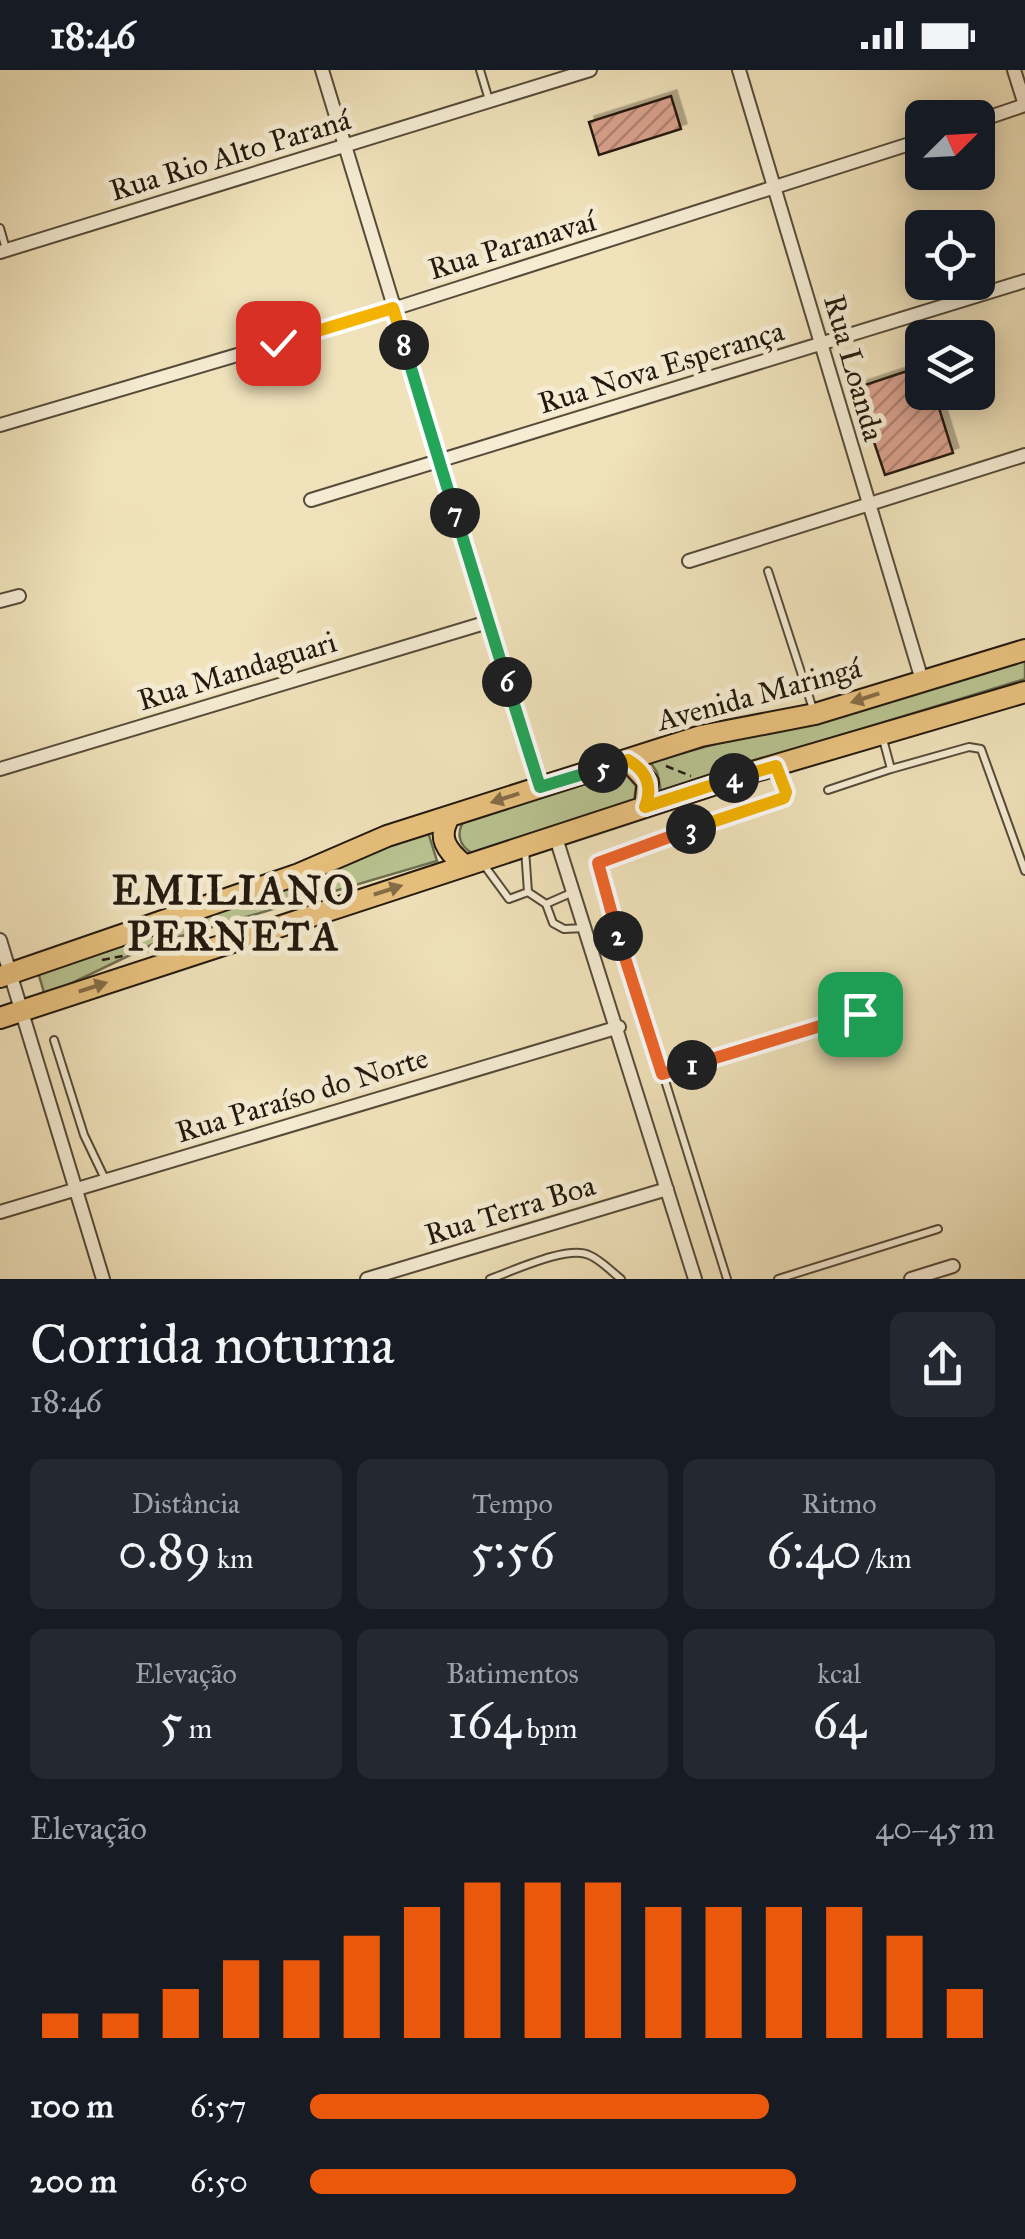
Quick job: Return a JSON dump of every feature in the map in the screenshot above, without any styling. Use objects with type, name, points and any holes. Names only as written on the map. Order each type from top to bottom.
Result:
[{"type":"main road","name":"Avenida Maringá","points":[[5,975],[299,874],[387,836],[540,787],[701,736],[814,714],[1025,650]]},
{"type":"main road","points":[[0,1018],[645,807],[1025,692]]},
{"type":"main road","points":[[628,760],[646,776],[649,795],[645,807]]},
{"type":"main road","points":[[450,816],[442,834],[444,844],[472,863]]},
{"type":"street","points":[[322,70],[540,787]]},
{"type":"street","name":"Rua Rio Alto Paraná","points":[[3,251],[590,70]]},
{"type":"street","name":"Rua Loanda","points":[[739,70],[922,680]]},
{"type":"street","points":[[995,115],[1025,105],[1014,70]]},
{"type":"street","name":"Rua Paranavaí","points":[[0,426],[393,308],[905,146]]},
{"type":"street","name":"Rua Nova Esperança","points":[[311,500],[1025,281]]},
{"type":"street","points":[[689,561],[1025,455]]},
{"type":"street","points":[[0,602],[19,596]]},
{"type":"street","name":"Rua Mandaguari","points":[[0,769],[488,622]]},
{"type":"street","points":[[556,838],[696,1279]]},
{"type":"street","points":[[1,944],[5,975],[21,1011],[103,1279]]},
{"type":"street","name":"Rua Paraíso do Norte","points":[[0,1212],[619,1027]]},
{"type":"street","name":"Rua Terra Boa","points":[[367,1279],[668,1188]]},
{"type":"street","points":[[911,1279],[953,1266]]},
{"type":"lane","points":[[480,70],[490,101]]},
{"type":"lane","points":[[0,228],[3,251]]},
{"type":"lane","points":[[768,571],[814,714]]},
{"type":"lane","points":[[882,734],[891,769]]},
{"type":"lane","points":[[828,790],[969,746],[980,748],[1025,871]]},
{"type":"lane","points":[[727,1279],[598,863],[784,798],[786,792],[776,766]]},
{"type":"lane","points":[[524,848],[528,892]]},
{"type":"lane","points":[[472,863],[509,899],[528,892]]},
{"type":"lane","points":[[528,892],[546,904],[553,923],[564,929],[586,928]]},
{"type":"lane","points":[[546,904],[574,892]]},
{"type":"lane","points":[[662,1074],[860,1014]]},
{"type":"lane","points":[[54,1040],[84,1135],[105,1180]]},
{"type":"lane","points":[[778,1279],[938,1229]]},
{"type":"lane","points":[[490,1279],[542,1260],[578,1253],[590,1255],[621,1279]]},
{"type":"green space","points":[[1025,658],[1025,679],[661,791],[650,762]]},
{"type":"green space","points":[[622,770],[636,786],[634,803],[472,853],[461,842],[465,819]]},
{"type":"green space","points":[[427,829],[437,861],[151,945],[45,996],[38,972]]},
{"type":"building","points":[[671,96],[681,129],[599,155],[589,122]]},
{"type":"building","points":[[905,372],[905,410],[940,410],[953,453],[885,475],[856,388]]},
{"type":"district","name":"EMILIANO PERNETA","points":[[234,913]]},
{"type":"route","points":[[278,343],[393,308],[540,787],[628,760],[646,776],[649,795],[645,807],[776,766],[786,792],[784,798],[598,863],[662,1074],[860,1014]]}]
